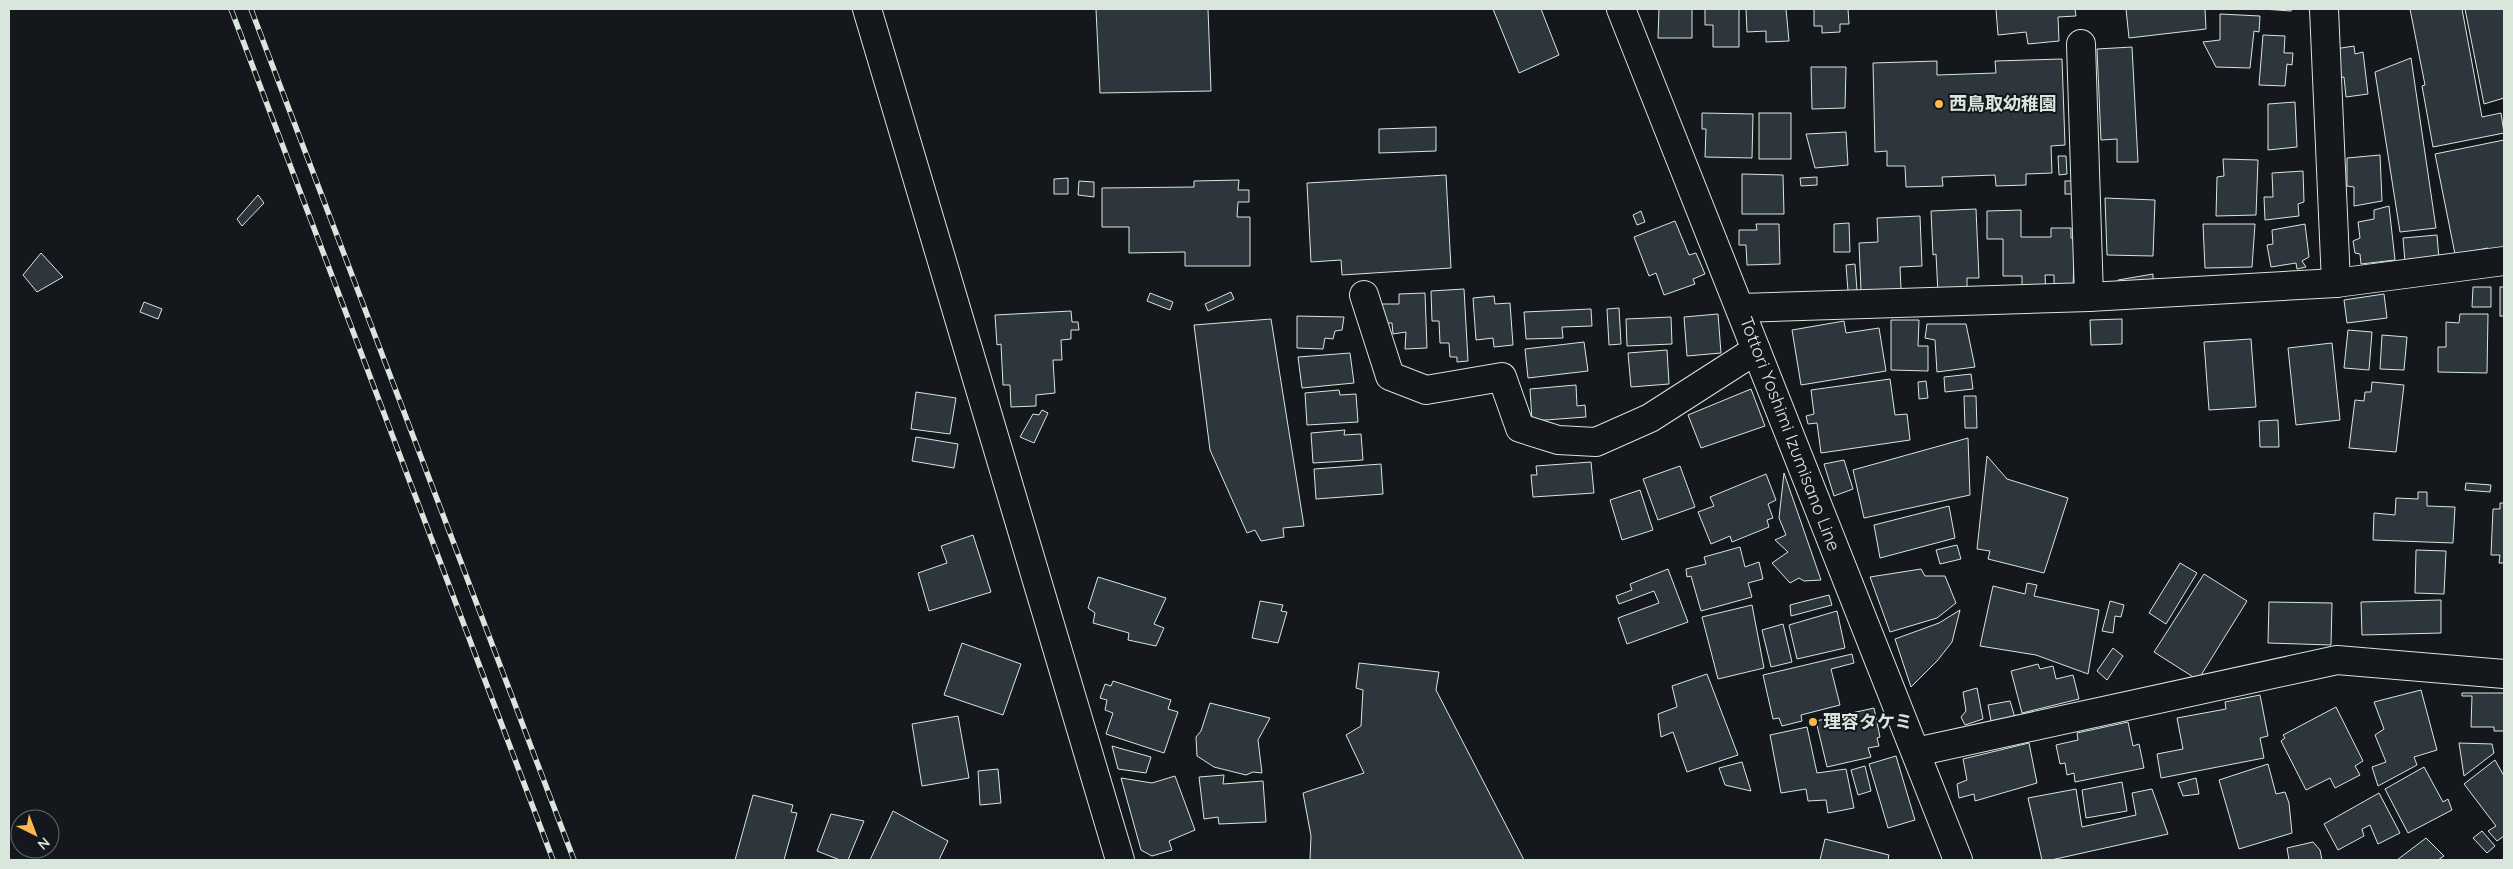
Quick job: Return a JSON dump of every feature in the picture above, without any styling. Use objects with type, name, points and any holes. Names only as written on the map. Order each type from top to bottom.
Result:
[{"type":"street","points":[[867,9],[1120,860]]},
{"type":"street","name":"Tottori Yoshimi Izumisano Line","points":[[1621,9],[1958,860]]},
{"type":"street","points":[[2324,9],[2336,283]]},
{"type":"street","points":[[2081,44],[2089,297]]},
{"type":"street","points":[[1740,308],[2089,297],[2336,283],[2504,261]]},
{"type":"street","points":[[1364,295],[1390,376],[1426,390],[1502,377],[1520,428],[1558,440],[1596,442],[1650,418],[1756,350]]},
{"type":"street","points":[[1916,752],[2337,660],[2504,674]]},
{"type":"building","points":[[1096,9],[1208,9],[1211,91],[1100,93]]},
{"type":"building","points":[[1493,9],[1541,9],[1559,55],[1519,73]]},
{"type":"building","points":[[1659,9],[1692,9],[1692,38],[1658,38]]},
{"type":"building","points":[[1705,9],[1739,9],[1739,47],[1713,47],[1713,25],[1705,25]]},
{"type":"building","points":[[1746,9],[1786,9],[1789,41],[1766,42],[1766,31],[1747,32]]},
{"type":"building","points":[[1814,9],[1848,9],[1849,24],[1840,24],[1840,32],[1822,33],[1822,26],[1814,26]]},
{"type":"building","points":[[1996,9],[2075,9],[2076,16],[2058,17],[2059,41],[2028,44],[2026,32],[1998,35]]},
{"type":"building","points":[[2126,9],[2205,9],[2206,29],[2129,38]]},
{"type":"building","points":[[2262,9],[2292,9],[2291,11]]},
{"type":"building","points":[[2410,9],[2462,9],[2482,117],[2501,113],[2504,133],[2433,147],[2422,86],[2425,85]]},
{"type":"building","points":[[2465,9],[2504,9],[2504,98],[2484,104]]},
{"type":"building","points":[[2220,14],[2260,16],[2259,32],[2254,31],[2250,68],[2216,67],[2203,42],[2220,40]]},
{"type":"building","points":[[2263,35],[2285,36],[2284,53],[2293,53],[2292,65],[2287,64],[2285,86],[2259,85]]},
{"type":"building","points":[[2354,46],[2355,54],[2363,52],[2368,94],[2346,97],[2344,77],[2338,78],[2335,49]]},
{"type":"building","points":[[2132,47],[2138,162],[2117,162],[2117,139],[2101,140],[2097,49]]},
{"type":"building","points":[[2411,58],[2436,228],[2400,232],[2375,72]]},
{"type":"building","points":[[2062,59],[2065,145],[2051,146],[2052,173],[2026,174],[2026,185],[1996,186],[1995,175],[1942,177],[1943,186],[1906,187],[1905,166],[1887,166],[1887,151],[1875,152],[1873,63],[1937,61],[1937,75],[1996,73],[1995,61]]},
{"type":"building","points":[[1811,67],[1846,67],[1845,108],[1812,109]]},
{"type":"building","points":[[2295,102],[2297,147],[2268,150],[2268,104]]},
{"type":"building","points":[[1702,113],[1753,114],[1752,158],[1705,157],[1706,129],[1702,129]]},
{"type":"building","points":[[1759,113],[1791,113],[1791,159],[1759,159]]},
{"type":"building","points":[[1436,127],[1436,151],[1379,153],[1379,129]]},
{"type":"building","points":[[1846,132],[1848,165],[1815,168],[1806,134]]},
{"type":"building","points":[[2504,140],[2504,255],[2490,256],[2488,248],[2455,254],[2435,154]]},
{"type":"building","points":[[2380,155],[2382,201],[2354,206],[2354,187],[2347,186],[2347,158]]},
{"type":"building","points":[[2058,156],[2066,156],[2067,174],[2059,175]]},
{"type":"building","points":[[2223,159],[2258,160],[2256,215],[2216,216],[2217,177],[2224,176]]},
{"type":"building","points":[[2303,171],[2304,202],[2298,204],[2299,216],[2265,220],[2264,197],[2273,197],[2272,173]]},
{"type":"building","points":[[1742,174],[1783,175],[1784,214],[1742,214]]},
{"type":"building","points":[[1446,175],[1451,268],[1342,275],[1341,260],[1311,262],[1307,183]]},
{"type":"building","points":[[1817,177],[1817,185],[1801,186],[1800,178]]},
{"type":"building","points":[[1068,178],[1068,194],[1054,194],[1054,179]]},
{"type":"building","points":[[1239,180],[1238,190],[1249,190],[1249,202],[1238,202],[1237,217],[1250,217],[1250,266],[1185,266],[1185,252],[1129,253],[1129,227],[1102,227],[1102,188],[1194,187],[1194,181]]},
{"type":"building","points":[[1079,181],[1094,182],[1094,197],[1078,195]]},
{"type":"building","points":[[2065,181],[2072,181],[2072,194],[2065,194]]},
{"type":"building","points":[[258,195],[264,203],[242,226],[237,219]]},
{"type":"building","points":[[2105,198],[2155,200],[2153,256],[2107,255]]},
{"type":"building","points":[[2389,206],[2395,260],[2361,264],[2360,254],[2355,253],[2353,241],[2360,238],[2358,222],[2374,219],[2374,210]]},
{"type":"building","points":[[1976,209],[1979,278],[1967,278],[1967,292],[1938,294],[1936,254],[1933,255],[1931,211]]},
{"type":"building","points":[[2021,210],[2021,237],[2051,237],[2051,228],[2071,228],[2071,238],[2078,238],[2078,257],[2074,257],[2073,290],[2054,291],[2054,275],[2045,275],[2046,292],[2022,292],[2022,276],[2003,276],[2003,239],[1987,239],[1987,211]]},
{"type":"building","points":[[1641,211],[1645,222],[1637,225],[1633,215]]},
{"type":"building","points":[[1920,216],[1922,266],[1900,267],[1901,289],[1861,291],[1859,243],[1878,242],[1877,218]]},
{"type":"building","points":[[1675,221],[1689,255],[1696,253],[1705,274],[1693,279],[1695,284],[1664,295],[1656,273],[1649,276],[1634,237]]},
{"type":"building","points":[[1849,223],[1850,252],[1834,252],[1834,224]]},
{"type":"building","points":[[1756,224],[1779,224],[1780,264],[1747,265],[1746,245],[1739,245],[1739,230],[1757,230]]},
{"type":"building","points":[[2203,224],[2255,224],[2252,267],[2205,268]]},
{"type":"building","points":[[2305,224],[2309,257],[2302,261],[2306,267],[2297,269],[2296,263],[2271,267],[2267,245],[2273,244],[2272,230]]},
{"type":"building","points":[[2437,235],[2439,259],[2405,262],[2403,238]]},
{"type":"building","points":[[41,253],[63,277],[37,292],[23,275]]},
{"type":"building","points":[[1855,264],[1857,290],[1848,291],[1846,265]]},
{"type":"building","points":[[2153,274],[2153,288],[2118,289],[2118,280]]},
{"type":"building","points":[[2473,287],[2491,287],[2491,307],[2472,307]]},
{"type":"building","points":[[2500,287],[2504,287],[2504,316],[2500,316]]},
{"type":"building","points":[[1464,289],[1468,361],[1457,362],[1457,357],[1450,357],[1449,343],[1440,343],[1439,321],[1432,321],[1431,291]]},
{"type":"building","points":[[1231,292],[1234,299],[1208,311],[1205,304]]},
{"type":"building","points":[[1150,293],[1173,302],[1170,310],[1147,301]]},
{"type":"building","points":[[1425,293],[1427,348],[1405,349],[1406,332],[1393,334],[1392,323],[1379,323],[1379,304],[1399,304],[1399,294]]},
{"type":"building","points":[[2384,294],[2387,318],[2347,323],[2344,300]]},
{"type":"building","points":[[1494,296],[1495,304],[1510,303],[1513,345],[1494,347],[1493,338],[1476,340],[1473,298]]},
{"type":"building","points":[[144,302],[162,309],[158,319],[140,312]]},
{"type":"building","points":[[1619,308],[1621,344],[1609,345],[1607,309]]},
{"type":"building","points":[[1591,309],[1592,326],[1562,327],[1563,338],[1526,339],[1524,312]]},
{"type":"building","points":[[1071,311],[1072,322],[1078,322],[1079,330],[1071,330],[1071,339],[1061,340],[1062,360],[1053,360],[1055,393],[1036,395],[1036,406],[1011,407],[1010,385],[1003,385],[1001,344],[997,345],[995,315]]},
{"type":"building","points":[[1718,314],[1721,353],[1687,356],[1684,317]]},
{"type":"building","points":[[2460,314],[2488,314],[2487,373],[2438,372],[2438,347],[2446,347],[2446,322],[2459,323]]},
{"type":"building","points":[[1297,316],[1344,317],[1342,330],[1335,331],[1333,339],[1325,338],[1323,349],[1297,348]]},
{"type":"building","points":[[1671,317],[1672,344],[1627,346],[1626,319]]},
{"type":"building","points":[[1271,319],[1304,526],[1283,528],[1284,537],[1261,541],[1255,530],[1247,533],[1210,450],[1194,325]]},
{"type":"building","points":[[2122,319],[2122,344],[2091,345],[2090,320]]},
{"type":"building","points":[[1891,320],[1919,320],[1918,346],[1928,346],[1928,371],[1891,370]]},
{"type":"building","points":[[1844,321],[1846,333],[1879,328],[1886,371],[1801,385],[1792,330]]},
{"type":"building","points":[[1927,324],[1966,324],[1975,367],[1937,372],[1935,340],[1925,338]]},
{"type":"building","points":[[2348,330],[2372,332],[2369,370],[2344,368]]},
{"type":"building","points":[[2382,335],[2407,337],[2404,370],[2380,369]]},
{"type":"building","points":[[2251,339],[2256,407],[2209,410],[2204,342]]},
{"type":"building","points":[[1584,342],[1588,371],[1528,378],[1525,349]]},
{"type":"building","points":[[2332,343],[2340,420],[2296,425],[2288,348]]},
{"type":"building","points":[[1667,350],[1669,384],[1631,387],[1628,353]]},
{"type":"building","points":[[1350,353],[1354,383],[1302,388],[1298,357]]},
{"type":"building","points":[[1971,374],[1973,389],[1945,392],[1944,377]]},
{"type":"building","points":[[1890,379],[1895,415],[1907,414],[1910,440],[1821,453],[1817,423],[1808,424],[1806,416],[1814,414],[1811,390]]},
{"type":"building","points":[[1926,381],[1928,398],[1919,399],[1918,382]]},
{"type":"building","points":[[2372,382],[2404,385],[2396,452],[2349,448],[2355,400],[2364,401],[2365,392],[2371,392]]},
{"type":"building","points":[[1576,385],[1577,406],[1585,405],[1586,417],[1532,421],[1530,389]]},
{"type":"building","points":[[1751,389],[1765,426],[1701,448],[1688,415]]},
{"type":"building","points":[[1339,390],[1340,395],[1356,394],[1358,422],[1307,425],[1305,393]]},
{"type":"building","points":[[916,392],[956,398],[950,434],[911,429]]},
{"type":"building","points":[[1964,396],[1976,396],[1977,428],[1965,428]]},
{"type":"building","points":[[1042,410],[1048,413],[1034,443],[1020,437],[1033,414],[1039,415]]},
{"type":"building","points":[[2278,420],[2279,447],[2260,447],[2259,421]]},
{"type":"building","points":[[1345,430],[1344,435],[1361,434],[1363,460],[1313,463],[1311,433]]},
{"type":"building","points":[[916,437],[958,444],[954,468],[912,461]]},
{"type":"building","points":[[1968,438],[1970,495],[1864,518],[1853,470]]},
{"type":"building","points":[[1987,456],[2007,479],[2068,498],[2044,573],[1988,559],[1990,551],[1977,549]]},
{"type":"building","points":[[1844,460],[1853,489],[1834,496],[1824,464]]},
{"type":"building","points":[[1591,462],[1594,493],[1533,497],[1531,475],[1537,475],[1536,466]]},
{"type":"building","points":[[1381,464],[1383,494],[1316,499],[1314,469]]},
{"type":"building","points":[[1680,466],[1695,507],[1658,520],[1643,479]]},
{"type":"building","points":[[1784,473],[1821,580],[1804,581],[1799,578],[1790,583],[1772,563],[1788,552],[1775,540],[1786,535],[1779,518]]},
{"type":"building","points":[[1766,474],[1776,500],[1768,504],[1773,518],[1767,520],[1769,527],[1732,542],[1730,536],[1711,544],[1698,512],[1714,506],[1710,497]]},
{"type":"building","points":[[2466,483],[2491,485],[2490,492],[2465,490]]},
{"type":"building","points":[[1640,490],[1653,530],[1622,540],[1610,500]]},
{"type":"building","points":[[2418,492],[2427,492],[2427,506],[2455,507],[2453,543],[2373,540],[2374,513],[2395,515],[2396,498],[2418,499]]},
{"type":"building","points":[[2500,503],[2504,503],[2504,563],[2499,563],[2500,555],[2491,555],[2493,509],[2500,509]]},
{"type":"building","points":[[1949,506],[1955,538],[1880,558],[1874,525]]},
{"type":"building","points":[[973,535],[991,592],[929,611],[918,573],[947,563],[941,546]]},
{"type":"building","points":[[1957,545],[1961,559],[1940,564],[1936,550]]},
{"type":"building","points":[[1740,547],[1745,567],[1759,562],[1763,579],[1748,583],[1752,597],[1701,611],[1691,576],[1687,577],[1686,569],[1706,564],[1704,557]]},
{"type":"building","points":[[2416,550],[2446,551],[2444,594],[2415,593]]},
{"type":"building","points":[[2180,563],[2197,573],[2166,624],[2149,613]]},
{"type":"building","points":[[1668,569],[1688,622],[1627,644],[1618,618],[1659,603],[1654,591],[1619,604],[1616,596],[1632,590],[1630,584]]},
{"type":"building","points":[[1921,569],[1925,576],[1945,576],[1956,603],[1937,618],[1890,632],[1870,577]]},
{"type":"building","points":[[2204,574],[2247,601],[2198,680],[2154,652]]},
{"type":"building","points":[[1098,577],[1166,598],[1154,624],[1164,628],[1156,646],[1128,640],[1129,633],[1093,623],[1095,613],[1088,608]]},
{"type":"building","points":[[2027,583],[2037,585],[2034,596],[2099,610],[2088,674],[2036,655],[1980,646],[1993,586],[2025,594]]},
{"type":"building","points":[[1829,595],[1832,605],[1791,616],[1790,605]]},
{"type":"building","points":[[2441,600],[2441,633],[2362,635],[2361,602]]},
{"type":"building","points":[[1260,601],[1283,605],[1281,611],[1287,612],[1278,643],[1252,638]]},
{"type":"building","points":[[2110,601],[2124,605],[2121,617],[2115,616],[2113,633],[2102,631]]},
{"type":"building","points":[[2269,602],[2332,603],[2331,645],[2268,643]]},
{"type":"building","points":[[1752,605],[1764,668],[1718,679],[1702,617]]},
{"type":"building","points":[[1960,610],[1952,642],[1937,661],[1911,687],[1895,639],[1939,623]]},
{"type":"building","points":[[1837,611],[1845,648],[1797,659],[1789,625]]},
{"type":"building","points":[[1783,624],[1792,662],[1771,667],[1762,630]]},
{"type":"building","points":[[962,643],[1021,664],[1003,715],[944,695]]},
{"type":"building","points":[[2113,648],[2123,656],[2107,680],[2097,671]]},
{"type":"building","points":[[1852,654],[1854,663],[1831,669],[1840,705],[1801,715],[1802,721],[1782,726],[1779,718],[1773,719],[1763,675]]},
{"type":"building","points":[[1359,663],[1439,672],[1436,690],[1524,860],[1310,860],[1311,836],[1303,793],[1364,773],[1346,735],[1361,726],[1363,690],[1356,688]]},
{"type":"building","points":[[2038,664],[2040,669],[2053,666],[2056,679],[2073,675],[2079,699],[2022,713],[2011,671]]},
{"type":"building","points":[[1707,674],[1738,755],[1687,772],[1673,732],[1661,737],[1658,714],[1677,707],[1672,686]]},
{"type":"building","points":[[1113,681],[1171,700],[1168,709],[1178,712],[1164,753],[1106,734],[1113,713],[1105,710],[1107,700],[1100,698],[1105,684],[1111,686]]},
{"type":"building","points":[[1977,688],[1983,719],[1965,725],[1961,717],[1966,711],[1963,692]]},
{"type":"building","points":[[2421,690],[2437,750],[2414,757],[2417,765],[2378,786],[2372,767],[2386,762],[2375,735],[2384,729],[2374,702]]},
{"type":"building","points":[[2462,693],[2504,693],[2504,731],[2494,731],[2494,727],[2471,727],[2472,696],[2462,696]]},
{"type":"building","points":[[2260,695],[2268,736],[2260,738],[2264,758],[2161,778],[2157,754],[2183,749],[2177,718],[2226,709],[2225,702]]},
{"type":"building","points":[[2010,701],[2016,721],[1992,726],[1988,705]]},
{"type":"building","points":[[1210,703],[1270,718],[1258,740],[1262,773],[1253,772],[1246,775],[1214,767],[1197,756],[1196,737],[1201,731]]},
{"type":"building","points":[[2336,707],[2363,761],[2355,766],[2360,775],[2335,788],[2330,778],[2306,790],[2281,741],[2285,738],[2283,735]]},
{"type":"building","points":[[1874,708],[1880,737],[1877,738],[1879,746],[1868,748],[1871,757],[1827,767],[1816,721]]},
{"type":"building","points":[[958,716],[969,778],[922,786],[912,724]]},
{"type":"building","points":[[2128,722],[2133,746],[2139,744],[2144,768],[2075,782],[2074,773],[2067,775],[2065,763],[2060,764],[2056,745],[2078,740],[2077,733]]},
{"type":"building","points":[[1807,727],[1817,773],[1846,769],[1854,808],[1828,813],[1826,800],[1808,801],[1806,789],[1781,793],[1770,735]]},
{"type":"building","points":[[2029,743],[2037,783],[1975,801],[1974,794],[1959,798],[1957,784],[1967,780],[1963,759]]},
{"type":"building","points":[[2459,743],[2492,744],[2494,753],[2464,776]]},
{"type":"building","points":[[1112,746],[1151,757],[1146,773],[1118,769]]},
{"type":"building","points":[[1896,756],[1915,820],[1888,828],[1869,764]]},
{"type":"building","points":[[2495,760],[2504,776],[2504,836],[2497,841],[2488,831],[2496,826],[2464,784]]},
{"type":"building","points":[[1742,762],[1751,791],[1725,785],[1719,768]]},
{"type":"building","points":[[2268,764],[2276,794],[2285,792],[2289,803],[2292,833],[2239,849],[2219,780]]},
{"type":"building","points":[[1865,766],[1871,791],[1858,795],[1851,770]]},
{"type":"building","points":[[2424,767],[2443,802],[2448,799],[2452,810],[2408,833],[2385,789]]},
{"type":"building","points":[[998,769],[1001,803],[980,805],[978,771]]},
{"type":"building","points":[[1224,775],[1223,784],[1263,781],[1266,822],[1219,824],[1218,817],[1204,819],[1199,777]]},
{"type":"building","points":[[1175,776],[1195,830],[1169,841],[1172,850],[1152,856],[1141,850],[1121,778],[1152,783]]},
{"type":"building","points":[[2196,778],[2199,794],[2183,796],[2178,783]]},
{"type":"building","points":[[2122,782],[2127,811],[2086,818],[2082,790]]},
{"type":"building","points":[[2076,789],[2082,827],[2136,815],[2132,793],[2152,789],[2168,834],[2051,860],[2042,860],[2028,798]]},
{"type":"building","points":[[2379,793],[2400,833],[2378,844],[2370,825],[2362,829],[2364,836],[2338,850],[2324,824]]},
{"type":"building","points":[[753,795],[793,805],[791,812],[797,813],[784,860],[735,860]]},
{"type":"building","points":[[893,811],[948,841],[939,860],[870,860]]},
{"type":"building","points":[[831,814],[864,821],[848,860],[840,860],[817,851]]},
{"type":"building","points":[[2482,831],[2495,846],[2487,853],[2473,838]]},
{"type":"building","points":[[2426,838],[2444,856],[2438,860],[2397,860]]},
{"type":"building","points":[[1825,839],[1889,855],[1888,860],[1820,860]]},
{"type":"building","points":[[2313,842],[2320,850],[2322,860],[2289,860],[2287,848]]},
{"type":"railway","points":[[231,9],[553,860]]},
{"type":"railway","points":[[251,9],[574,860]]},
{"type":"place","name":"西鳥取幼稚園","points":[[1939,104]]},
{"type":"place","name":"理容タケミ","points":[[1813,722]]}]
